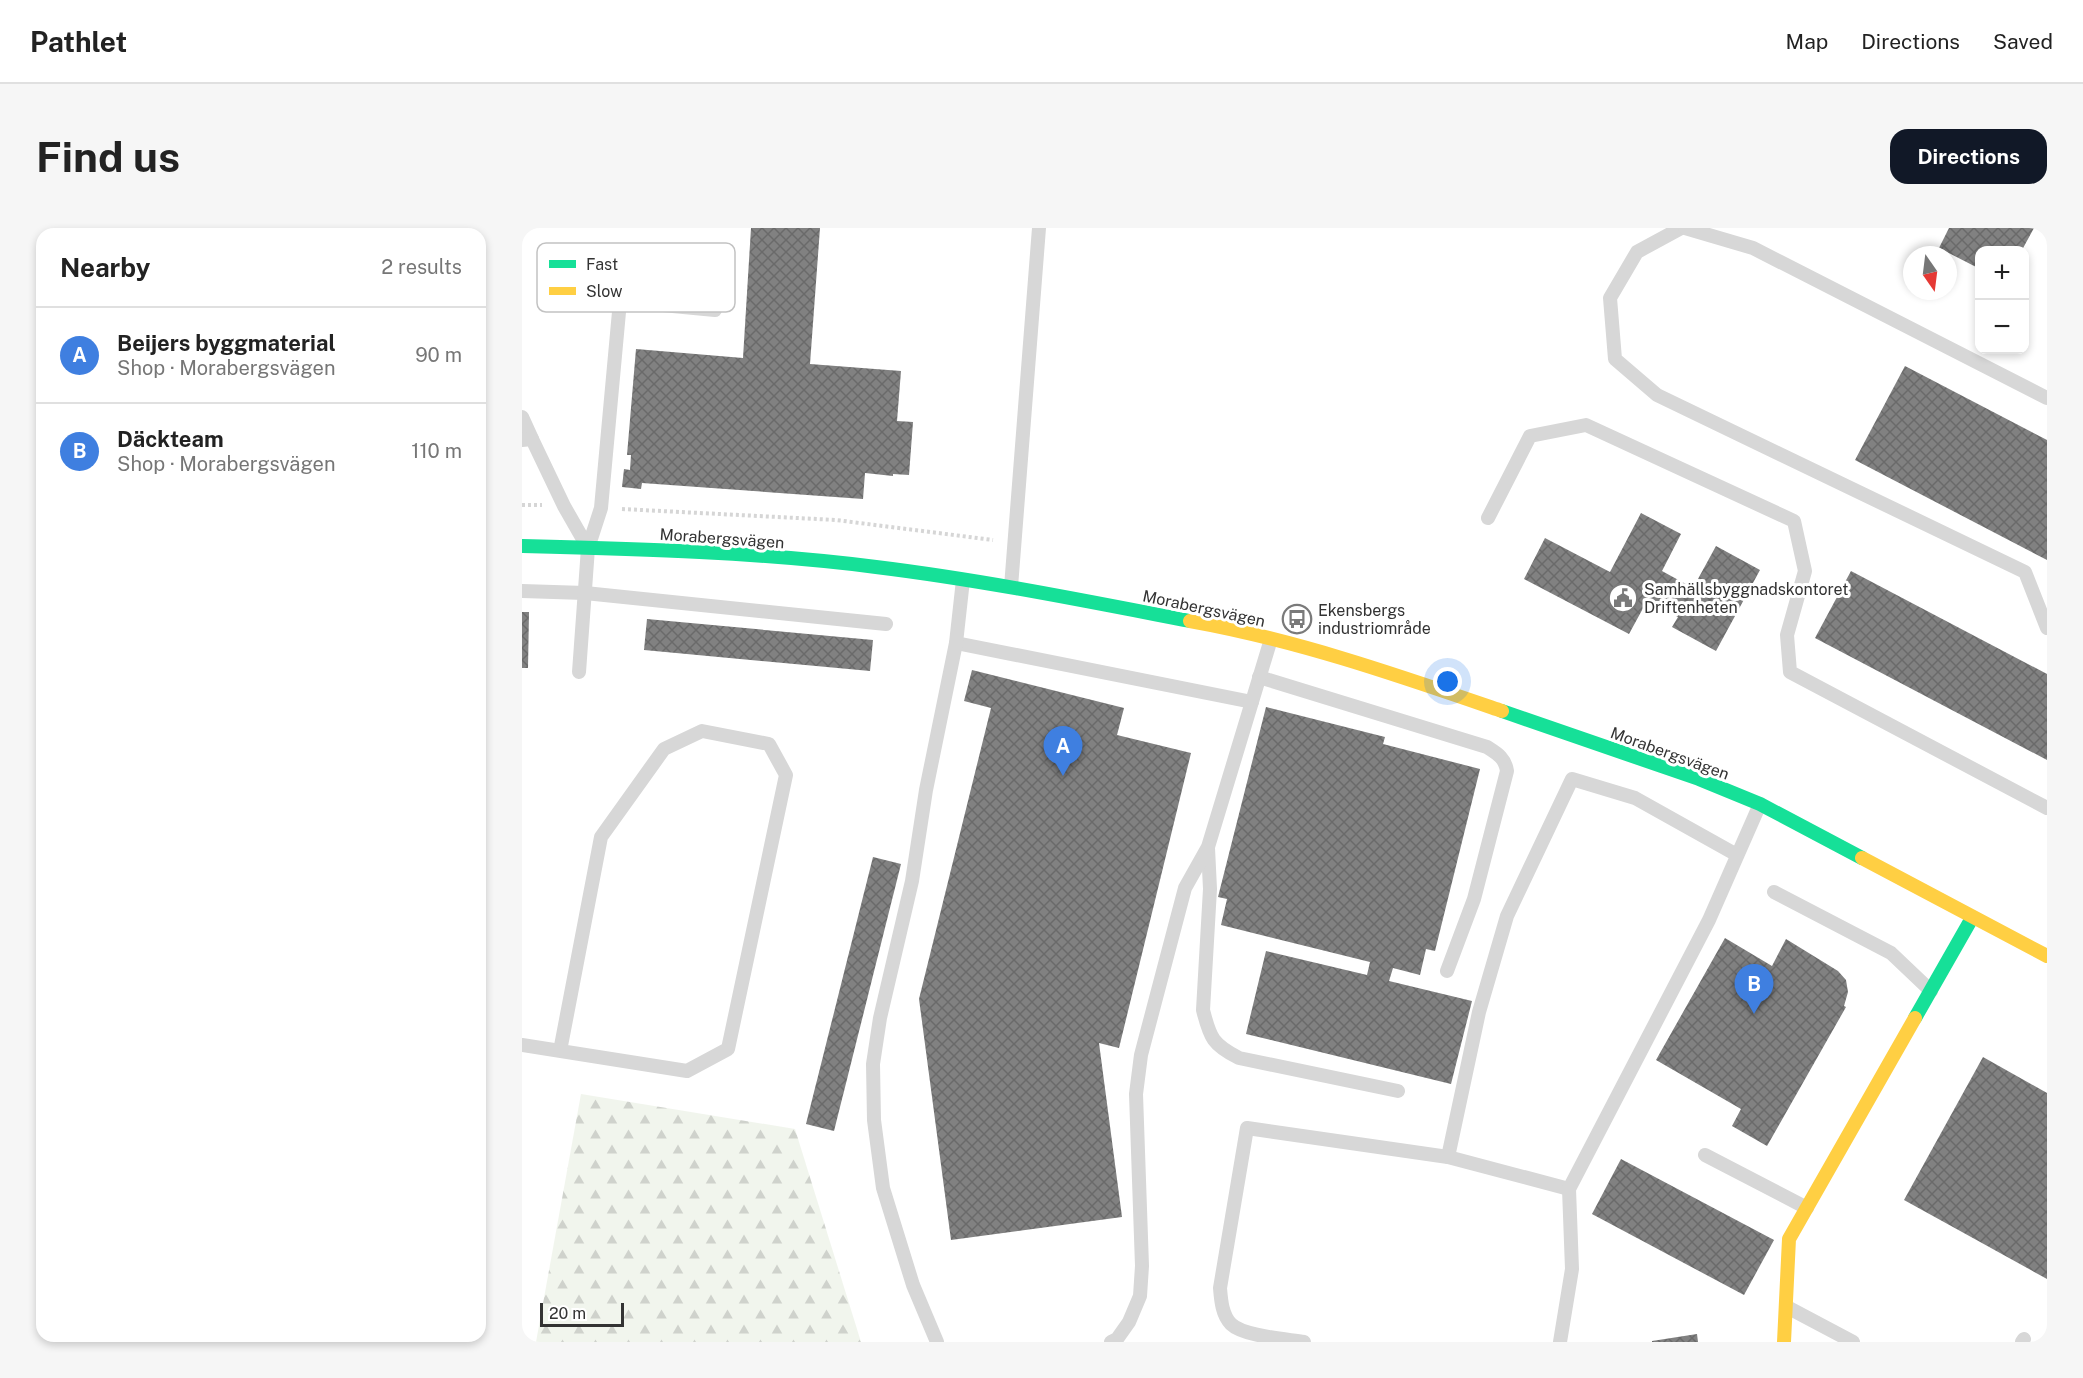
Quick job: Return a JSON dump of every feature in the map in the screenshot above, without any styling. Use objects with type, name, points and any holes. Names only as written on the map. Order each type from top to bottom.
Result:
[{"type":"street","name":"Morabergsvägen","points":[[522,546],[670,550],[801,559],[963,579],[1225,627],[1271,639],[1381,670],[1699,779],[1760,804],[2047,956]]},
{"type":"street","points":[[1784,1342],[1789,1239],[1972,918]]},
{"type":"lane","points":[[1011,587],[1039,228]]},
{"type":"lane","points":[[2047,398],[1753,248],[1683,228],[1637,252],[1610,298],[1615,359],[1657,395],[2025,572],[2047,628]]},
{"type":"lane","points":[[579,672],[588,548],[601,508],[619,312]]},
{"type":"lane","points":[[522,417],[527,439],[588,548]]},
{"type":"lane","points":[[1488,518],[1530,436],[1586,425],[1794,521],[1805,571],[1787,635],[1790,672],[2047,808]]},
{"type":"lane","points":[[937,1342],[913,1285],[883,1188],[874,1120],[873,1064],[880,1018],[912,881],[926,790],[956,644],[963,579]]},
{"type":"lane","points":[[522,591],[585,593],[886,624]]},
{"type":"lane","points":[[1111,1342],[1117,1339],[1129,1322],[1140,1296],[1142,1266],[1136,1094],[1141,1055],[1185,888],[1208,847],[1271,639]]},
{"type":"lane","points":[[956,644],[1252,702]]},
{"type":"lane","points":[[1259,677],[1487,747],[1500,755],[1506,763],[1507,771],[1474,899],[1447,971]]},
{"type":"lane","points":[[522,1045],[560,1051],[687,1071],[728,1049],[786,775],[769,744],[702,731],[664,749],[601,837],[560,1051]]},
{"type":"lane","points":[[1448,1157],[1479,1012],[1507,916],[1572,779],[1635,798],[1737,855]]},
{"type":"lane","points":[[1560,1342],[1572,1269],[1569,1189],[1709,920],[1760,804]]},
{"type":"lane","points":[[1208,847],[1210,889],[1203,1010],[1207,1025],[1221,1049],[1239,1058],[1398,1091]]},
{"type":"lane","points":[[1774,892],[1891,953],[1931,991]]},
{"type":"lane","points":[[1304,1342],[1242,1331],[1231,1324],[1222,1307],[1220,1288],[1247,1128],[1448,1157],[1569,1189]]},
{"type":"lane","points":[[1705,1155],[1807,1208]]},
{"type":"lane","points":[[1785,1306],[1853,1342]]},
{"type":"path","points":[[522,505],[564,506]]},
{"type":"path","points":[[601,508],[836,520],[1015,542]]},
{"type":"green space","points":[[581,1094],[795,1129],[861,1342],[536,1342]]},
{"type":"building","points":[[751,228],[820,228],[810,364],[901,371],[897,421],[913,422],[909,475],[865,473],[863,499],[642,483],[641,489],[622,487],[624,469],[630,470],[631,455],[627,455],[636,349],[743,358]]},
{"type":"building","points":[[1949,228],[2034,228],[2024,246],[1975,246],[1975,266],[1957,257],[1957,246],[1940,246]]},
{"type":"building","points":[[1905,366],[2047,440],[2047,560],[1855,460]]},
{"type":"building","points":[[1641,513],[1681,534],[1662,571],[1693,588],[1716,546],[1760,570],[1716,651],[1672,627],[1678,617],[1647,601],[1629,634],[1524,579],[1545,538],[1610,572]]},
{"type":"building","points":[[1851,571],[2047,674],[2047,760],[1815,638]]},
{"type":"building","points":[[522,612],[529,612],[528,668],[522,668]]},
{"type":"building","points":[[647,619],[873,640],[870,671],[644,650]]},
{"type":"building","points":[[972,670],[1124,708],[1117,735],[1191,753],[1119,1048],[1099,1043],[1122,1217],[951,1240],[919,999],[991,708],[964,701]]},
{"type":"building","points":[[1266,707],[1385,737],[1383,744],[1480,769],[1435,951],[1426,949],[1420,975],[1393,968],[1389,981],[1472,1001],[1451,1084],[1246,1034],[1266,951],[1367,975],[1370,962],[1221,925],[1227,899],[1218,897]]},
{"type":"building","points":[[873,857],[901,864],[834,1131],[806,1124]]},
{"type":"building","points":[[1725,938],[1772,966],[1786,939],[1838,971],[1846,980],[1848,992],[1844,1006],[1846,1007],[1767,1146],[1732,1126],[1741,1109],[1656,1060]]},
{"type":"building","points":[[1983,1057],[2047,1093],[2047,1279],[1904,1200]]},
{"type":"building","points":[[1621,1159],[1774,1240],[1744,1295],[1592,1214]]},
{"type":"building","points":[[1697,1334],[1698,1342],[1652,1342],[1652,1341]]},
{"type":"traffic: fast","points":[[522,546],[699,552],[832,562],[916,572],[995,585],[1190,621]]},
{"type":"traffic: fast","points":[[1502,711],[1699,779],[1760,804],[1862,858]]},
{"type":"traffic: fast","points":[[1915,1018],[1972,918]]},
{"type":"traffic: slow","points":[[1190,621],[1309,649],[1387,672],[1502,711]]},
{"type":"traffic: slow","points":[[1862,858],[2047,956]]},
{"type":"traffic: slow","points":[[1784,1342],[1789,1239],[1915,1018]]},
{"type":"place","name":"Samhällsbyggnadskontoret Driftenheten","points":[[1623,598]]},
{"type":"place","name":"Ekensbergs industriområde","points":[[1297,619]]},
{"type":"place","name":"Beijers byggmaterial","points":[[1063,776]]},
{"type":"place","name":"Däckteam","points":[[1754,1014]]}]
